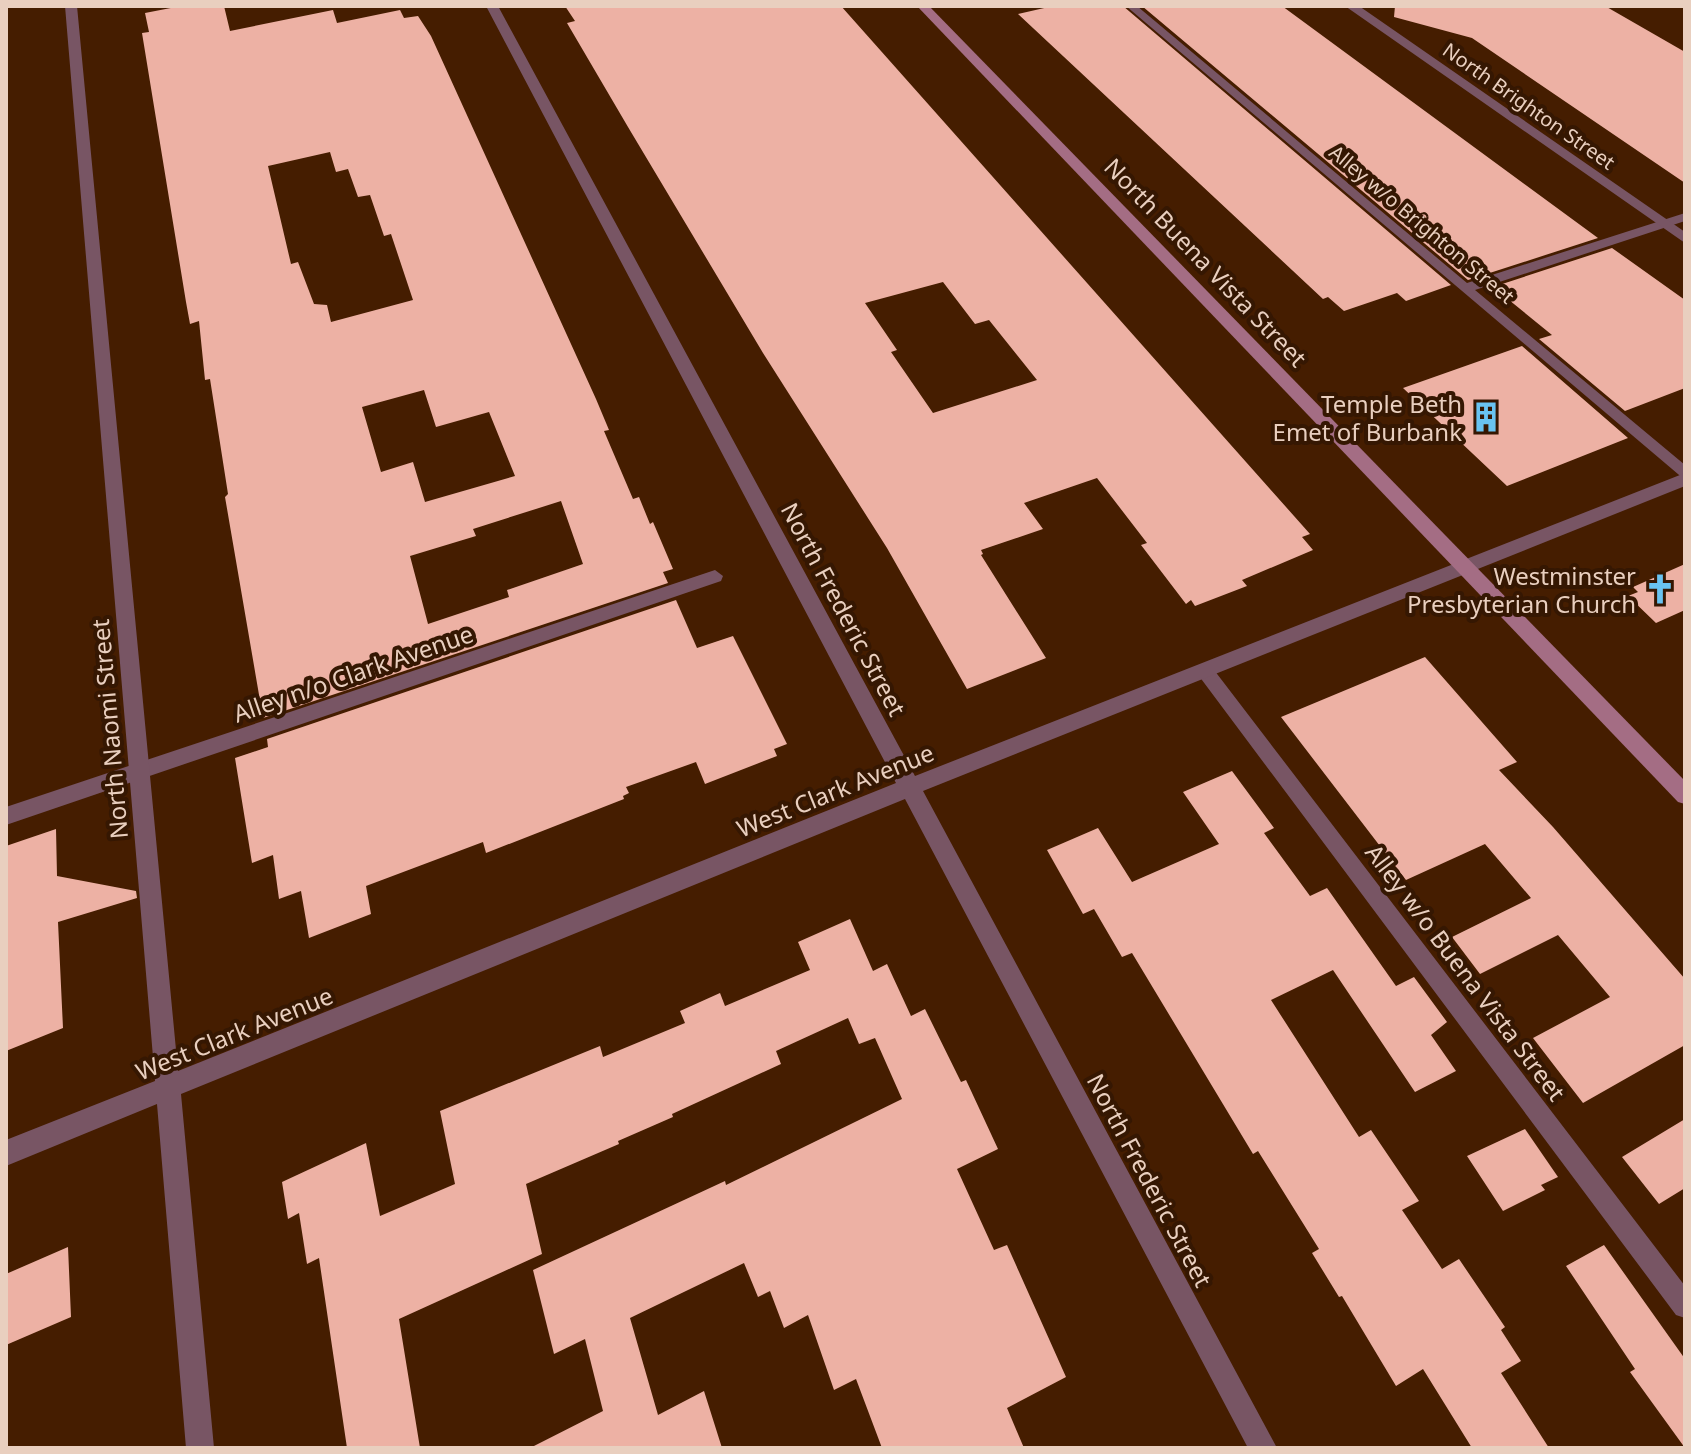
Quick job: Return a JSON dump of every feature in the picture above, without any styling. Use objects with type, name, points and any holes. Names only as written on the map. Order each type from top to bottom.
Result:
[{"type":"main road","name":"North Buena Vista Street","points":[[923,6],[1685,795]]},
{"type":"street","name":"North Naomi Street","points":[[71,6],[200,1448]]},
{"type":"street","name":"North Frederic Street","points":[[492,6],[1263,1448]]},
{"type":"street","name":"North Brighton Street","points":[[1351,6],[1685,239]]},
{"type":"street","name":"West Clark Avenue","points":[[6,1153],[1685,477]]},
{"type":"lane","name":"Alley w/o Brighton Street","points":[[1131,6],[1685,477]]},
{"type":"lane","points":[[1466,288],[1685,217]]},
{"type":"lane","name":"Alley n/o Clark Avenue","points":[[6,816],[715,576]]},
{"type":"lane","name":"Alley w/o Buena Vista Street","points":[[1205,671],[1685,1306]]},
{"type":"building","points":[[181,6],[224,6],[230,31],[333,10],[337,23],[400,10],[404,18],[418,16],[431,36],[596,399],[609,430],[604,431],[633,499],[639,497],[650,524],[653,522],[673,569],[663,572],[668,583],[263,718],[225,497],[228,494],[210,379],[205,380],[199,321],[190,324],[186,302],[142,33],[149,32],[145,13]],"holes":[[[330,152],[336,172],[348,169],[358,197],[370,195],[384,236],[391,234],[413,300],[331,322],[327,305],[314,304],[298,262],[291,264],[268,166]],[[424,390],[436,427],[489,412],[515,476],[425,502],[413,462],[381,472],[362,407]],[[561,501],[583,564],[507,590],[509,597],[428,624],[410,556],[476,536],[473,529]]]},
{"type":"building","points":[[565,6],[841,6],[1310,534],[1302,537],[1313,550],[1242,580],[1247,586],[1195,606],[1191,600],[1186,604],[1141,545],[1147,543],[1097,478],[1024,503],[1043,529],[981,550],[981,555],[1046,658],[967,689],[887,548],[763,353],[567,23],[575,21]],"holes":[[[943,282],[975,324],[989,320],[1037,380],[933,413],[891,352],[897,350],[865,303]]]},
{"type":"building","points":[[1053,6],[1123,6],[1451,285],[1406,301],[1397,293],[1344,311],[1328,297],[1323,299],[1018,14]]},
{"type":"building","points":[[1142,6],[1282,6],[1598,238],[1468,280]]},
{"type":"building","points":[[1395,6],[1605,6],[1685,52],[1685,183],[1472,38],[1394,17]]},
{"type":"building","points":[[1612,248],[1685,300],[1685,388],[1625,411],[1539,339],[1552,335],[1493,287]]},
{"type":"building","name":"Temple Beth Emet of Burbank","points":[[1522,346],[1628,438],[1507,486],[1403,388]]},
{"type":"building","name":"Westminster Presbyterian Church","points":[[1685,564],[1685,610],[1656,623],[1628,596],[1638,592],[1633,587]]},
{"type":"building","points":[[676,600],[697,648],[733,636],[787,744],[774,749],[777,756],[705,784],[696,762],[626,787],[629,793],[623,796],[624,799],[486,853],[483,842],[366,886],[371,914],[309,938],[301,891],[279,899],[273,855],[252,863],[235,758],[268,747],[267,739]]},
{"type":"building","points":[[1425,657],[1517,762],[1499,770],[1553,827],[1685,979],[1685,1045],[1583,1103],[1533,1038],[1610,997],[1558,935],[1480,974],[1452,937],[1531,898],[1485,844],[1406,880],[1281,717]]},
{"type":"building","points":[[1232,771],[1274,828],[1264,833],[1310,896],[1327,888],[1396,986],[1414,977],[1447,1022],[1431,1035],[1456,1071],[1415,1092],[1333,970],[1271,1000],[1359,1137],[1371,1130],[1419,1201],[1402,1210],[1442,1269],[1459,1259],[1505,1327],[1501,1330],[1521,1361],[1501,1373],[1549,1448],[1472,1448],[1423,1369],[1396,1386],[1342,1296],[1339,1297],[1312,1253],[1319,1249],[1258,1151],[1253,1154],[1132,953],[1122,957],[1094,909],[1083,914],[1047,850],[1098,828],[1132,882],[1219,844],[1183,792]]},
{"type":"building","points":[[56,829],[57,876],[136,891],[137,898],[58,922],[63,1028],[6,1051],[6,846]]},
{"type":"building","points":[[850,919],[873,971],[887,964],[911,1016],[925,1009],[961,1082],[966,1080],[998,1149],[957,1169],[994,1250],[1007,1245],[1066,1377],[1007,1408],[1024,1448],[882,1448],[856,1379],[834,1390],[808,1315],[784,1328],[770,1291],[758,1297],[744,1263],[630,1318],[658,1415],[704,1391],[722,1448],[530,1448],[603,1411],[585,1339],[554,1354],[533,1270],[725,1181],[726,1185],[902,1099],[875,1038],[859,1044],[848,1018],[776,1051],[781,1064],[672,1114],[673,1117],[618,1141],[619,1144],[526,1184],[542,1254],[399,1319],[420,1448],[347,1448],[319,1258],[307,1264],[299,1213],[288,1219],[282,1182],[366,1143],[380,1216],[455,1184],[440,1111],[600,1046],[603,1057],[685,1023],[680,1011],[720,993],[725,1006],[810,970],[798,942]]},
{"type":"building","points":[[1685,1119],[1685,1188],[1659,1204],[1622,1157]]},
{"type":"building","points":[[1525,1129],[1558,1177],[1541,1185],[1545,1190],[1503,1211],[1467,1156]]},
{"type":"building","points":[[1604,1245],[1685,1359],[1685,1448],[1630,1372],[1635,1369],[1566,1266]]},
{"type":"building","points":[[68,1247],[71,1317],[6,1345],[6,1274]]},
{"type":"place","name":"Temple Beth Emet of Burbank","points":[[1486,417]]},
{"type":"place","name":"Westminster Presbyterian Church","points":[[1660,589]]}]
